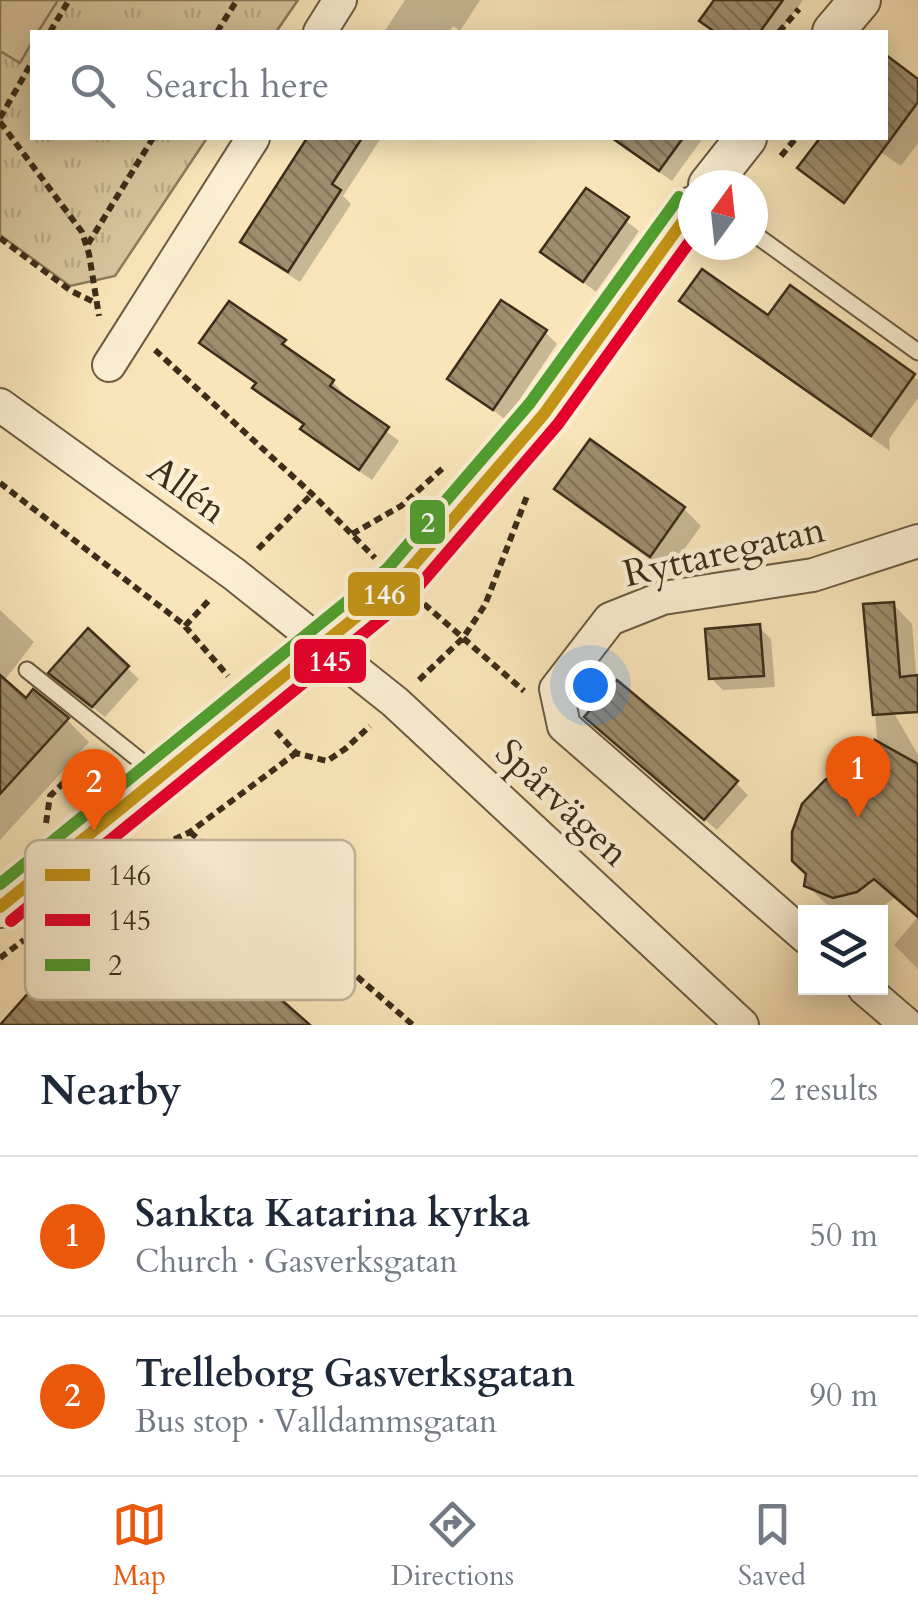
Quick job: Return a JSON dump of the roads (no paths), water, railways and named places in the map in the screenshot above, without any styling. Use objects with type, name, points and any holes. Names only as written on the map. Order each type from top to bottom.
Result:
[{"type":"street","points":[[321,30],[340,0]]},
{"type":"street","points":[[835,30],[860,0]]},
{"type":"street","points":[[109,365],[252,140]]},
{"type":"street","points":[[721,170],[744,140]]},
{"type":"street","points":[[83,840],[399,582],[544,414],[678,228]]},
{"type":"street","name":"Allén","points":[[0,404],[324,644]]},
{"type":"street","name":"Ryttaregatan","points":[[798,930],[564,726],[556,689],[610,619],[663,598],[813,576],[918,541]]},
{"type":"street","name":"Spårvägen","points":[[324,644],[396,702],[742,1025]]},
{"type":"street","points":[[0,907],[25,887]]},
{"type":"street","points":[[872,995],[907,1025]]},
{"type":"lane","points":[[768,244],[918,352]]},
{"type":"lane","points":[[27,670],[160,777]]},
{"type":"place","name":"Sankta Katarina kyrka","points":[[858,818]]},
{"type":"place","name":"Trelleborg Gasverksgatan","points":[[94,831]]}]
